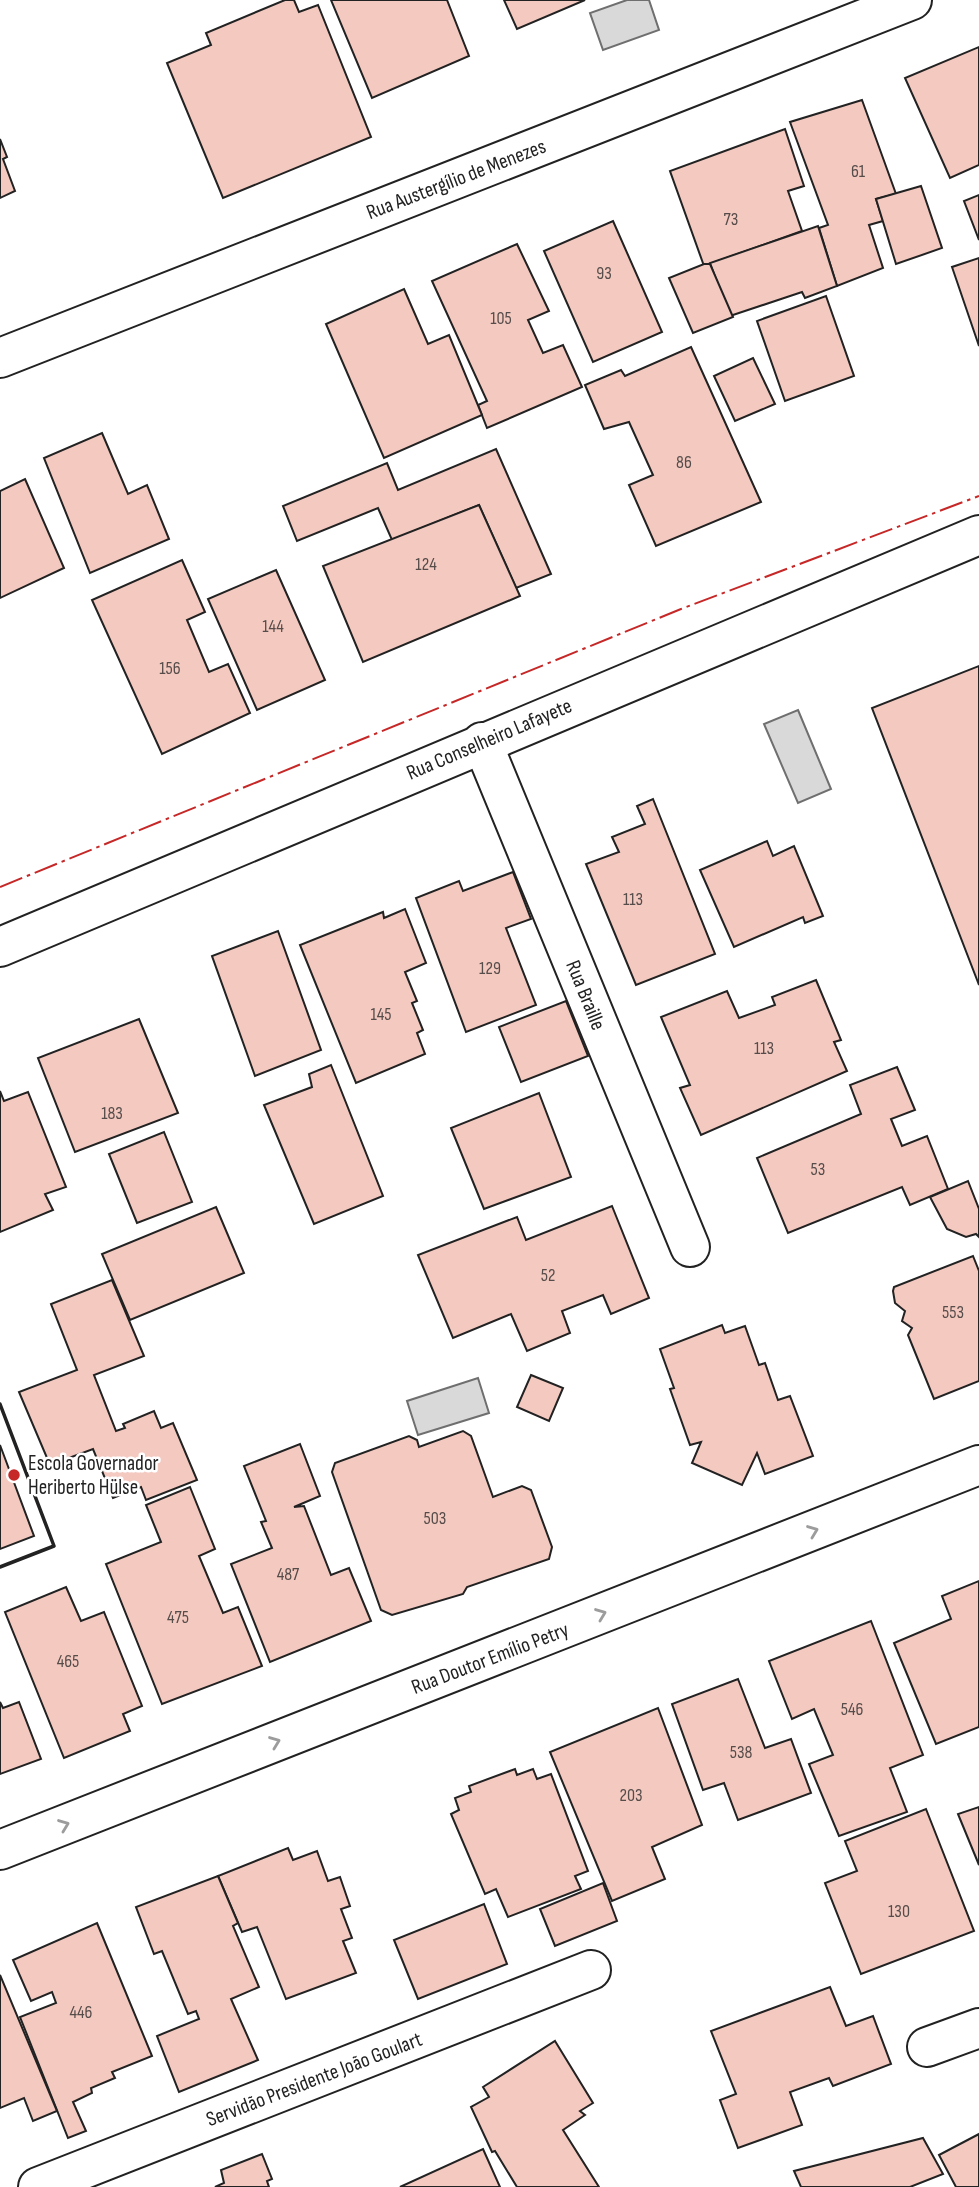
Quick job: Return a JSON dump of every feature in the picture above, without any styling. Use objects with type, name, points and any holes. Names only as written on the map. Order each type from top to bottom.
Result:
[{"type":"street","name":"Rua Austergílio de Menezes","points":[[0,358],[912,0]]},
{"type":"street","name":"Rua Conselheiro Lafayete","points":[[0,947],[979,535]]},
{"type":"street","name":"Rua Braille","points":[[482,742],[690,1247]]},
{"type":"street","name":"Rua Doutor Emílio Petry","points":[[0,1850],[979,1465]]},
{"type":"street","name":"Servidão Presidente João Goulart","points":[[38,2187],[591,1970]]},
{"type":"street","points":[[927,2047],[979,2028]]},
{"type":"shaded area","points":[[627,0],[649,0],[659,30],[603,50],[590,13]]},
{"type":"shaded area","points":[[798,710],[831,789],[798,803],[764,724]]},
{"type":"shaded area","points":[[478,1378],[489,1413],[418,1435],[407,1401]]},
{"type":"building","points":[[285,0],[294,0],[299,12],[318,5],[371,137],[223,198],[167,63],[211,45],[206,33]]},
{"type":"building","points":[[331,0],[447,0],[469,56],[372,98]]},
{"type":"building","points":[[504,0],[585,0],[517,29]]},
{"type":"building","points":[[979,47],[979,165],[950,178],[905,78]]},
{"type":"building","points":[[862,100],[896,194],[876,199],[883,221],[869,225],[883,268],[837,286],[819,228],[828,225],[790,122]]},
{"type":"building","points":[[785,129],[804,186],[788,191],[802,231],[704,266],[670,171]]},
{"type":"building","points":[[0,139],[7,157],[3,159],[15,191],[0,198]]},
{"type":"building","points":[[921,186],[942,248],[896,264],[876,199]]},
{"type":"building","points":[[979,195],[979,240],[964,201]]},
{"type":"building","points":[[613,221],[662,332],[593,362],[544,251]]},
{"type":"building","points":[[818,226],[837,286],[805,298],[802,292],[730,316],[710,263]]},
{"type":"building","points":[[517,244],[549,311],[528,320],[543,353],[563,345],[582,387],[487,428],[478,405],[487,401],[432,281]]},
{"type":"building","points":[[979,258],[979,346],[952,267]]},
{"type":"building","points":[[710,264],[733,317],[693,333],[669,278]]},
{"type":"building","points":[[404,289],[428,344],[449,335],[482,415],[384,458],[326,324]]},
{"type":"building","points":[[826,296],[854,376],[785,401],[757,321]]},
{"type":"building","points":[[691,347],[761,502],[656,546],[629,485],[653,475],[629,422],[604,429],[585,385],[621,370],[625,376]]},
{"type":"building","points":[[753,358],[775,404],[735,421],[714,376]]},
{"type":"building","points":[[102,433],[128,494],[147,485],[169,539],[90,573],[44,458]]},
{"type":"building","points":[[496,449],[551,574],[516,588],[479,505],[392,540],[378,508],[297,541],[283,506],[387,463],[398,490]]},
{"type":"building","points":[[25,479],[64,568],[0,598],[0,491]]},
{"type":"building","points":[[479,505],[520,596],[363,662],[323,566]]},
{"type":"building","points":[[182,560],[205,612],[187,620],[209,672],[228,664],[250,713],[162,754],[92,600]]},
{"type":"building","points":[[276,570],[325,680],[257,710],[208,599]]},
{"type":"building","points":[[979,666],[979,985],[872,708]]},
{"type":"building","points":[[653,799],[715,954],[636,985],[586,864],[619,852],[612,837],[645,824],[637,806]]},
{"type":"building","points":[[767,841],[773,856],[794,846],[823,916],[805,923],[803,917],[734,947],[700,870]]},
{"type":"building","points":[[513,872],[531,919],[506,928],[536,1005],[466,1032],[416,898],[459,881],[463,891]]},
{"type":"building","points":[[405,909],[426,963],[405,972],[417,1001],[412,1003],[423,1030],[417,1033],[425,1054],[356,1083],[300,945],[383,912],[384,918]]},
{"type":"building","points":[[278,931],[321,1050],[255,1076],[212,956]]},
{"type":"building","points":[[816,980],[841,1040],[834,1042],[847,1071],[701,1135],[680,1088],[690,1085],[661,1017],[727,991],[739,1018],[775,1005],[772,997]]},
{"type":"building","points":[[566,1001],[588,1056],[521,1082],[499,1027]]},
{"type":"building","points":[[139,1019],[178,1113],[75,1152],[38,1058]]},
{"type":"building","points":[[331,1065],[383,1196],[314,1224],[264,1105],[312,1087],[309,1074]]},
{"type":"building","points":[[897,1067],[915,1110],[891,1119],[902,1146],[927,1136],[948,1189],[910,1205],[902,1187],[788,1233],[757,1158],[861,1114],[850,1085]]},
{"type":"building","points":[[0,1091],[4,1101],[28,1092],[66,1187],[45,1194],[53,1210],[0,1232]]},
{"type":"building","points":[[539,1093],[571,1177],[484,1209],[451,1128]]},
{"type":"building","points":[[164,1132],[192,1202],[137,1223],[109,1154]]},
{"type":"building","points":[[968,1181],[979,1209],[979,1237],[976,1234],[966,1237],[947,1229],[930,1197]]},
{"type":"building","points":[[612,1206],[649,1298],[611,1314],[603,1295],[562,1311],[570,1333],[527,1351],[511,1314],[453,1338],[418,1255],[517,1217],[526,1240]]},
{"type":"building","points":[[216,1207],[244,1273],[130,1320],[102,1254]]},
{"type":"building","points":[[973,1256],[979,1271],[979,1381],[934,1399],[908,1335],[912,1328],[902,1321],[905,1311],[895,1303],[894,1287]]},
{"type":"building","points":[[112,1280],[144,1356],[94,1375],[116,1431],[125,1428],[123,1424],[154,1411],[161,1428],[173,1423],[197,1480],[146,1500],[141,1487],[113,1498],[93,1449],[50,1465],[19,1392],[77,1370],[51,1304]]},
{"type":"building","points":[[722,1325],[725,1333],[745,1326],[759,1365],[765,1363],[778,1400],[790,1396],[813,1456],[765,1474],[757,1453],[742,1485],[692,1463],[701,1442],[690,1445],[670,1389],[674,1388],[660,1349]]},
{"type":"building","points":[[531,1375],[563,1388],[549,1421],[517,1407]]},
{"type":"building","points":[[463,1431],[471,1436],[493,1497],[522,1486],[531,1490],[552,1547],[549,1559],[467,1587],[463,1594],[392,1615],[381,1610],[332,1472],[335,1463],[409,1436],[417,1440],[419,1447]]},
{"type":"building","points":[[300,1444],[320,1496],[294,1507],[304,1506],[331,1575],[349,1568],[371,1621],[270,1662],[231,1564],[272,1548],[261,1522],[266,1521],[244,1466]]},
{"type":"building","points":[[0,1445],[34,1536],[0,1549]]},
{"type":"building","points":[[190,1487],[215,1549],[199,1556],[223,1613],[238,1607],[262,1666],[162,1704],[106,1564],[161,1542],[146,1505]]},
{"type":"building","points":[[979,1581],[979,1727],[936,1744],[894,1643],[951,1619],[942,1596]]},
{"type":"building","points":[[66,1587],[81,1621],[104,1612],[142,1706],[123,1714],[130,1731],[64,1758],[5,1612]]},
{"type":"building","points":[[871,1621],[923,1755],[890,1768],[907,1812],[839,1836],[809,1764],[833,1755],[814,1709],[792,1719],[769,1661]]},
{"type":"building","points":[[738,1679],[765,1748],[791,1739],[811,1793],[738,1820],[724,1783],[703,1790],[672,1704]]},
{"type":"building","points":[[0,1702],[3,1708],[19,1702],[41,1759],[0,1774]]},
{"type":"building","points":[[658,1708],[702,1825],[652,1847],[665,1879],[612,1901],[550,1752]]},
{"type":"building","points":[[515,1769],[517,1775],[533,1769],[537,1779],[551,1774],[588,1871],[575,1876],[581,1889],[508,1917],[496,1889],[485,1894],[451,1814],[459,1810],[455,1798],[471,1792],[469,1786]]},
{"type":"building","points":[[979,1807],[979,1865],[958,1814]]},
{"type":"building","points":[[926,1809],[974,1931],[861,1974],[825,1883],[857,1871],[845,1841]]},
{"type":"building","points":[[288,1848],[293,1860],[317,1851],[328,1881],[340,1877],[350,1906],[341,1909],[352,1938],[343,1941],[356,1973],[286,1999],[257,1927],[242,1932],[218,1876]]},
{"type":"building","points":[[218,1876],[238,1923],[233,1926],[259,1987],[231,1999],[258,2060],[179,2092],[157,2036],[199,2019],[196,2011],[188,2014],[162,1951],[154,1954],[136,1907]]},
{"type":"building","points":[[603,1883],[617,1921],[555,1946],[540,1909]]},
{"type":"building","points":[[484,1904],[507,1964],[418,1999],[394,1940]]},
{"type":"building","points":[[97,1923],[152,2056],[112,2072],[115,2078],[91,2088],[92,2093],[73,2102],[86,2131],[68,2138],[20,2017],[56,2003],[52,1992],[31,2001],[13,1960]]},
{"type":"building","points":[[0,1975],[57,2111],[33,2121],[24,2098],[0,2108]]},
{"type":"building","points":[[830,1987],[846,2026],[873,2016],[891,2064],[833,2086],[829,2078],[790,2092],[802,2125],[738,2148],[720,2100],[736,2094],[711,2031]]},
{"type":"building","points":[[555,2041],[593,2103],[580,2111],[585,2115],[563,2130],[599,2187],[517,2187],[495,2151],[492,2152],[471,2107],[489,2097],[483,2087]]},
{"type":"building","points":[[979,2134],[979,2187],[956,2187],[939,2155]]},
{"type":"building","points":[[923,2138],[943,2174],[910,2187],[801,2187],[794,2171]]},
{"type":"building","points":[[483,2149],[500,2187],[400,2187]]},
{"type":"building","points":[[262,2154],[272,2179],[267,2181],[269,2187],[215,2187],[224,2183],[221,2170]]},
{"type":"wall","points":[[0,1404],[54,1546],[0,1567]]},
{"type":"power","points":[[0,887],[681,609],[979,496]]},
{"type":"place","name":"Escola Governador Heriberto Hülse","points":[[14,1475]]}]
